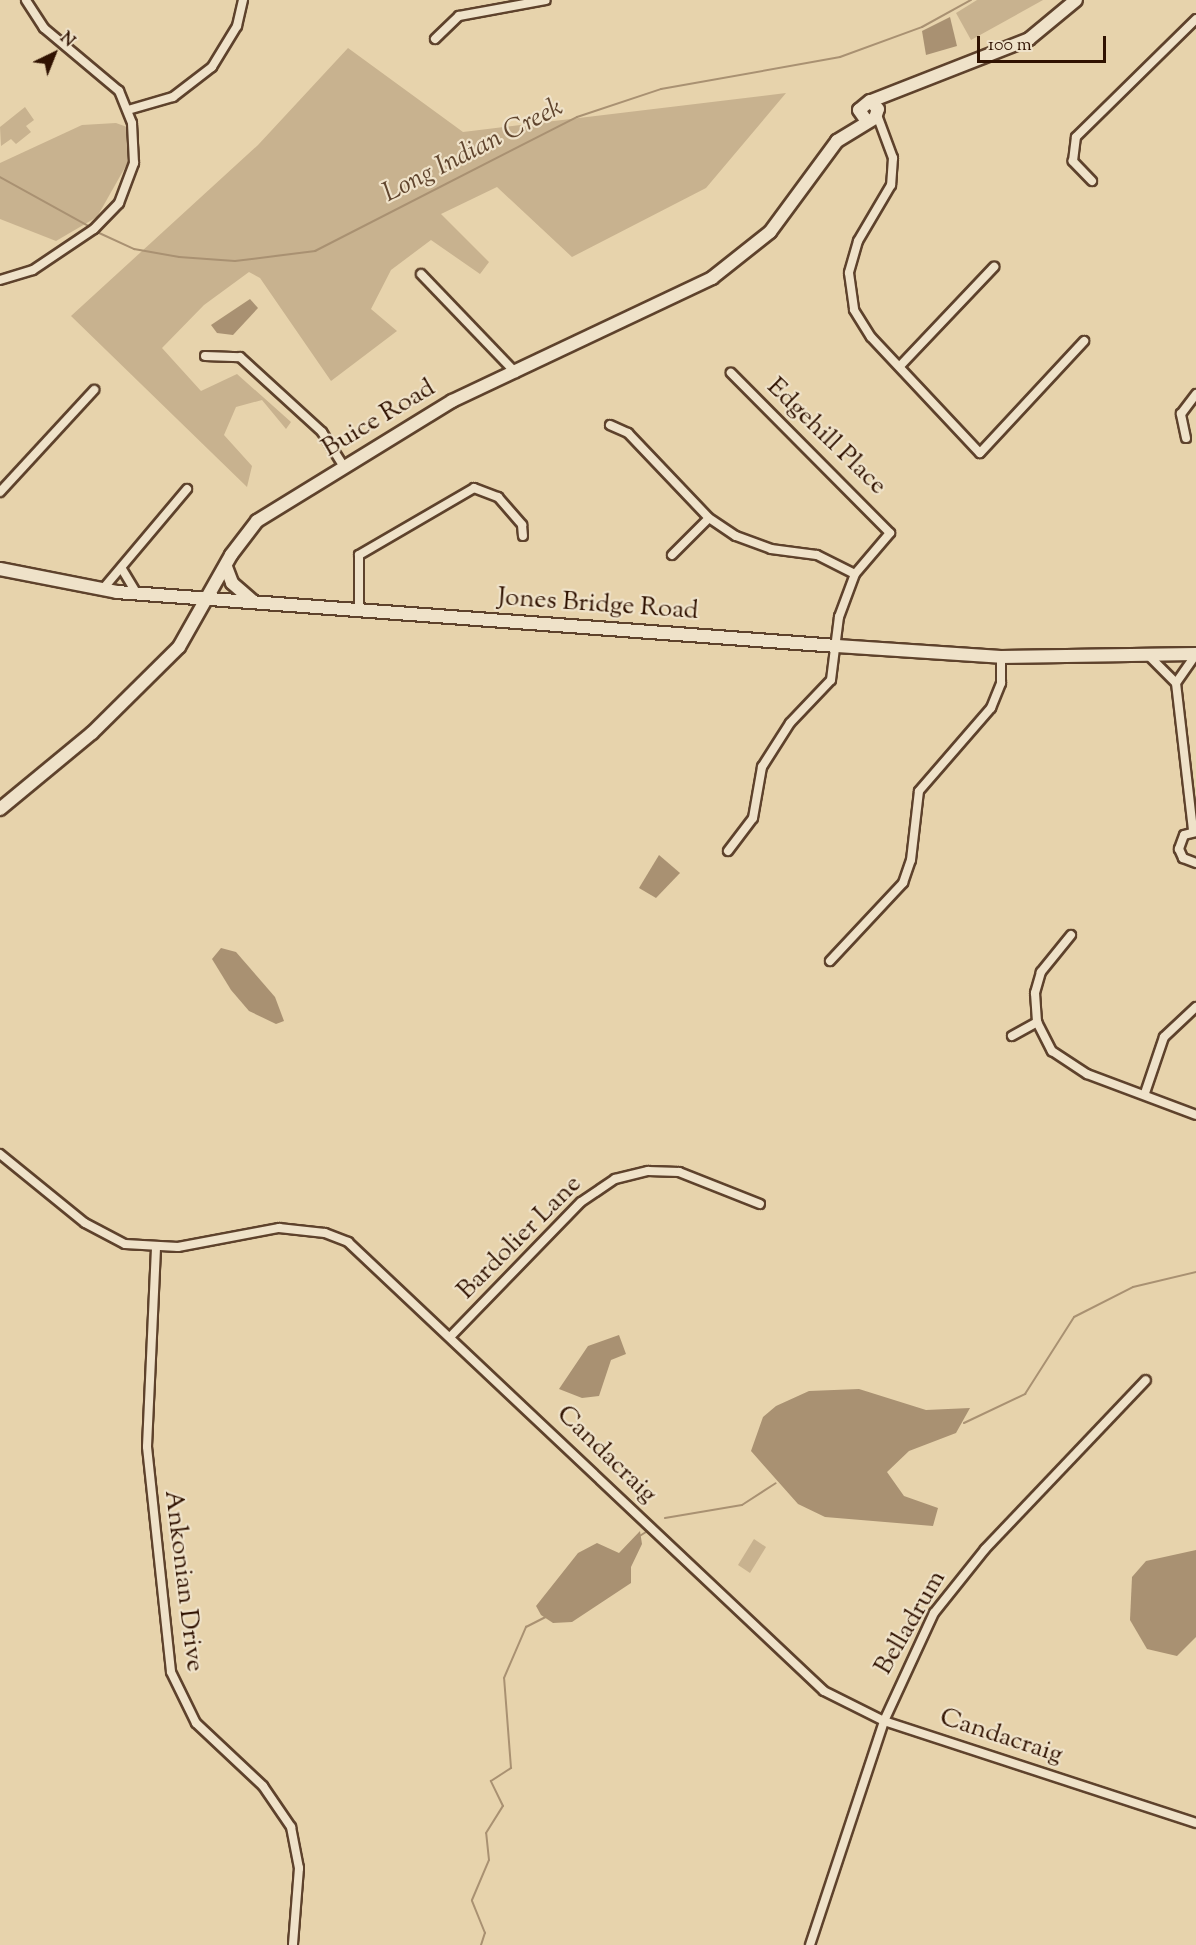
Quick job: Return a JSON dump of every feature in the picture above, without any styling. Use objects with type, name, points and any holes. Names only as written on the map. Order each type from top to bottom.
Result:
[{"type":"street","points":[[0,280],[33,270],[111,213],[134,163],[128,110],[104,73],[45,28],[26,0]]},
{"type":"street","points":[[128,110],[173,97],[206,72],[226,47],[243,0]]},
{"type":"street","points":[[435,39],[459,16],[546,0]]},
{"type":"street","name":"Buice Road","points":[[837,141],[892,96],[1029,39],[1076,0]]},
{"type":"street","points":[[1092,182],[1073,161],[1076,137],[1196,19]]},
{"type":"street","name":"Buice Road","points":[[0,809],[134,695],[179,647],[226,567],[257,521],[452,401],[516,373],[712,278],[770,232],[859,108],[872,114]]},
{"type":"street","points":[[872,114],[886,136],[893,158],[891,185],[850,260],[849,292],[862,326],[980,453],[1084,341]]},
{"type":"street","points":[[900,366],[994,267]]},
{"type":"street","points":[[421,274],[516,373]]},
{"type":"street","points":[[206,356],[240,357],[322,432],[344,467]]},
{"type":"street","name":"Edgehill Place","points":[[731,373],[890,533],[855,574]]},
{"type":"street","points":[[0,492],[94,390]]},
{"type":"street","points":[[1186,438],[1181,414],[1196,394]]},
{"type":"street","points":[[610,425],[627,433],[709,518],[748,542],[817,555],[855,574],[840,617],[831,680],[790,723],[762,767],[753,818],[728,851]]},
{"type":"street","points":[[359,610],[359,555],[474,488],[498,497],[522,525],[523,536]]},
{"type":"street","points":[[102,590],[122,569],[132,549],[187,489]]},
{"type":"street","points":[[672,555],[709,518]]},
{"type":"street","points":[[226,567],[234,586],[255,602]]},
{"type":"street","name":"Jones Bridge Road","points":[[0,569],[102,590],[137,594],[837,646],[1001,657],[1196,654]]},
{"type":"street","points":[[122,569],[137,594]]},
{"type":"street","points":[[1176,682],[1196,654]]},
{"type":"street","points":[[1149,656],[1176,682],[1194,832],[1181,839],[1179,849],[1183,858],[1196,863]]},
{"type":"street","points":[[830,961],[903,883],[911,860],[919,791],[991,708],[1000,683],[1001,657]]},
{"type":"street","points":[[1071,935],[1041,972],[1037,1022],[1052,1051],[1072,1066],[1196,1115]]},
{"type":"street","points":[[1144,1093],[1164,1037],[1196,1007]]},
{"type":"street","points":[[1012,1036],[1037,1022]]},
{"type":"street","name":"Candacraig","points":[[0,1154],[97,1231],[156,1248],[279,1228],[325,1233],[368,1255],[805,1676],[843,1703],[884,1721],[1196,1823]]},
{"type":"street","name":"Bardolier Lane","points":[[452,1335],[581,1202],[615,1179],[648,1171],[680,1172],[760,1204]]},
{"type":"street","name":"Ankonian Drive","points":[[156,1248],[147,1447],[171,1672],[196,1723],[263,1786],[291,1827],[299,1868],[292,1945]]},
{"type":"street","name":"Belladrum","points":[[810,1945],[884,1721],[915,1647],[957,1582],[1146,1380]]},
{"type":"shaded area","points":[[977,0],[1043,0],[971,40],[956,13]]},
{"type":"shaded area","points":[[950,17],[957,46],[926,55],[922,31]]},
{"type":"shaded area","points":[[348,48],[463,132],[786,93],[706,188],[572,257],[497,187],[441,214],[489,262],[480,274],[431,240],[391,270],[371,309],[397,331],[331,381],[260,278],[249,272],[204,305],[162,348],[201,391],[237,374],[291,422],[286,429],[262,400],[236,407],[224,435],[252,466],[247,487],[71,316],[258,145]]},
{"type":"shaded area","points":[[25,107],[34,120],[26,126],[31,132],[16,144],[11,139],[1,146],[0,127]]},
{"type":"shaded area","points":[[116,123],[127,127],[127,164],[97,217],[56,241],[0,219],[0,163],[82,125]]},
{"type":"shaded area","points":[[250,299],[258,308],[233,335],[217,333],[211,325]]},
{"type":"shaded area","points":[[659,855],[680,873],[656,898],[639,888]]},
{"type":"shaded area","points":[[221,948],[236,952],[275,997],[284,1021],[276,1024],[249,1011],[231,990],[212,959]]},
{"type":"shaded area","points":[[619,1335],[626,1354],[611,1360],[599,1396],[582,1398],[559,1389],[588,1346]]},
{"type":"shaded area","points":[[859,1389],[926,1410],[970,1408],[956,1433],[909,1451],[887,1472],[904,1496],[938,1508],[933,1526],[825,1517],[798,1504],[751,1451],[763,1417],[776,1406],[809,1391]]},
{"type":"shaded area","points":[[640,1531],[642,1544],[631,1567],[631,1583],[572,1622],[553,1623],[541,1615],[536,1606],[578,1553],[597,1543],[619,1553]]},
{"type":"shaded area","points":[[754,1539],[766,1547],[750,1573],[738,1565]]},
{"type":"shaded area","points":[[1196,1550],[1196,1637],[1177,1656],[1147,1649],[1130,1620],[1132,1577],[1146,1561]]},
{"type":"waterway","name":"Long Indian Creek","points":[[97,232],[134,249],[179,257],[235,261],[315,251],[577,117],[661,89],[840,57],[922,27],[971,0]]},
{"type":"waterway","name":"Long Indian Creek","points":[[0,177],[92,228]]},
{"type":"waterway","points":[[964,1423],[1025,1394],[1074,1317],[1133,1287],[1196,1272]]},
{"type":"waterway","points":[[665,1518],[742,1505],[776,1483]]},
{"type":"waterway","points":[[638,1537],[646,1532]]},
{"type":"waterway","points":[[481,1945],[485,1933],[472,1900],[489,1860],[486,1833],[503,1806],[491,1781],[511,1768],[504,1678],[526,1627],[546,1617]]}]
